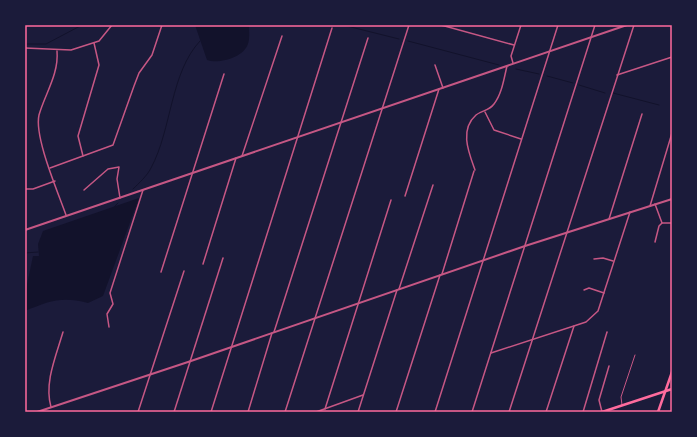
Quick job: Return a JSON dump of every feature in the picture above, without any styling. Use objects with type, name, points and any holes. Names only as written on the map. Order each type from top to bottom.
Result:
[{"type":"main road","points":[[658,412],[672,374]]},
{"type":"main road","points":[[602,412],[665,390],[672,389]]},
{"type":"street","points":[[25,48],[57,51],[71,50],[94,43],[104,37],[112,25]]},
{"type":"street","points":[[50,168],[114,145],[139,73],[152,55],[162,25]]},
{"type":"street","points":[[285,412],[409,25]]},
{"type":"street","points":[[441,25],[451,26],[514,45]]},
{"type":"street","points":[[513,64],[511,56],[521,25]]},
{"type":"street","points":[[435,412],[558,25]]},
{"type":"street","points":[[472,412],[595,25]]},
{"type":"street","points":[[25,230],[627,25]]},
{"type":"street","points":[[509,412],[634,25]]},
{"type":"street","points":[[211,412],[296,137],[332,28]]},
{"type":"street","points":[[242,156],[282,36]]},
{"type":"street","points":[[248,412],[368,38]]},
{"type":"street","points":[[84,156],[78,136],[99,65],[94,43]]},
{"type":"street","points":[[57,51],[56,68],[39,116],[38,126],[40,140],[66,216]]},
{"type":"street","points":[[617,75],[672,57]]},
{"type":"street","points":[[435,65],[443,88]]},
{"type":"street","points":[[396,412],[475,170],[466,138],[470,123],[475,116],[491,108],[498,99],[507,66]]},
{"type":"street","points":[[160,272],[224,74]]},
{"type":"street","points":[[405,196],[439,90]]},
{"type":"street","points":[[485,112],[494,130],[521,139]]},
{"type":"street","points":[[609,220],[642,114]]},
{"type":"street","points":[[650,206],[672,134]]},
{"type":"street","points":[[203,264],[236,158]]},
{"type":"street","points":[[84,190],[108,169],[118,166],[117,179],[120,198]]},
{"type":"street","points":[[25,189],[33,189],[55,181]]},
{"type":"street","points":[[358,412],[433,185]]},
{"type":"street","points":[[109,327],[107,314],[112,304],[110,293],[143,190]]},
{"type":"street","points":[[37,412],[150,375],[483,260],[672,199]]},
{"type":"street","points":[[325,412],[391,200]]},
{"type":"street","points":[[655,204],[662,223]]},
{"type":"street","points":[[491,354],[591,319],[598,311],[630,212]]},
{"type":"street","points":[[662,223],[672,223]]},
{"type":"street","points":[[655,242],[659,226],[662,223]]},
{"type":"street","points":[[174,412],[222,258]]},
{"type":"street","points":[[594,259],[603,258],[613,261]]},
{"type":"street","points":[[138,412],[184,271]]},
{"type":"street","points":[[584,290],[589,288],[604,293]]},
{"type":"street","points":[[546,412],[574,326]]},
{"type":"street","points":[[51,407],[48,398],[49,384],[63,332]]},
{"type":"street","points":[[583,412],[607,332]]},
{"type":"street","points":[[602,412],[600,400],[609,366]]},
{"type":"street","points":[[316,412],[363,395]]},
{"type":"lane","points":[[622,405],[621,397],[635,355]]},
{"type":"shaded area","points":[[195,25],[249,25],[248,44],[241,53],[230,59],[218,61],[207,60]]},
{"type":"shaded area","points":[[139,198],[103,296],[88,303],[71,300],[49,302],[25,311],[25,294],[33,256],[39,256],[38,244],[43,231]]},
{"type":"waterway","points":[[27,44],[46,44],[82,25]]},
{"type":"waterway","points":[[343,25],[399,39]]},
{"type":"waterway","points":[[133,189],[145,177],[158,153],[177,85],[190,54],[200,41]]},
{"type":"waterway","points":[[408,41],[499,65]]},
{"type":"waterway","points":[[516,69],[539,74]]},
{"type":"waterway","points":[[547,76],[573,83]]},
{"type":"waterway","points":[[579,85],[605,93]]},
{"type":"waterway","points":[[613,93],[659,105]]},
{"type":"waterway","points":[[114,207],[118,203]]},
{"type":"waterway","points":[[25,253],[38,252]]}]
